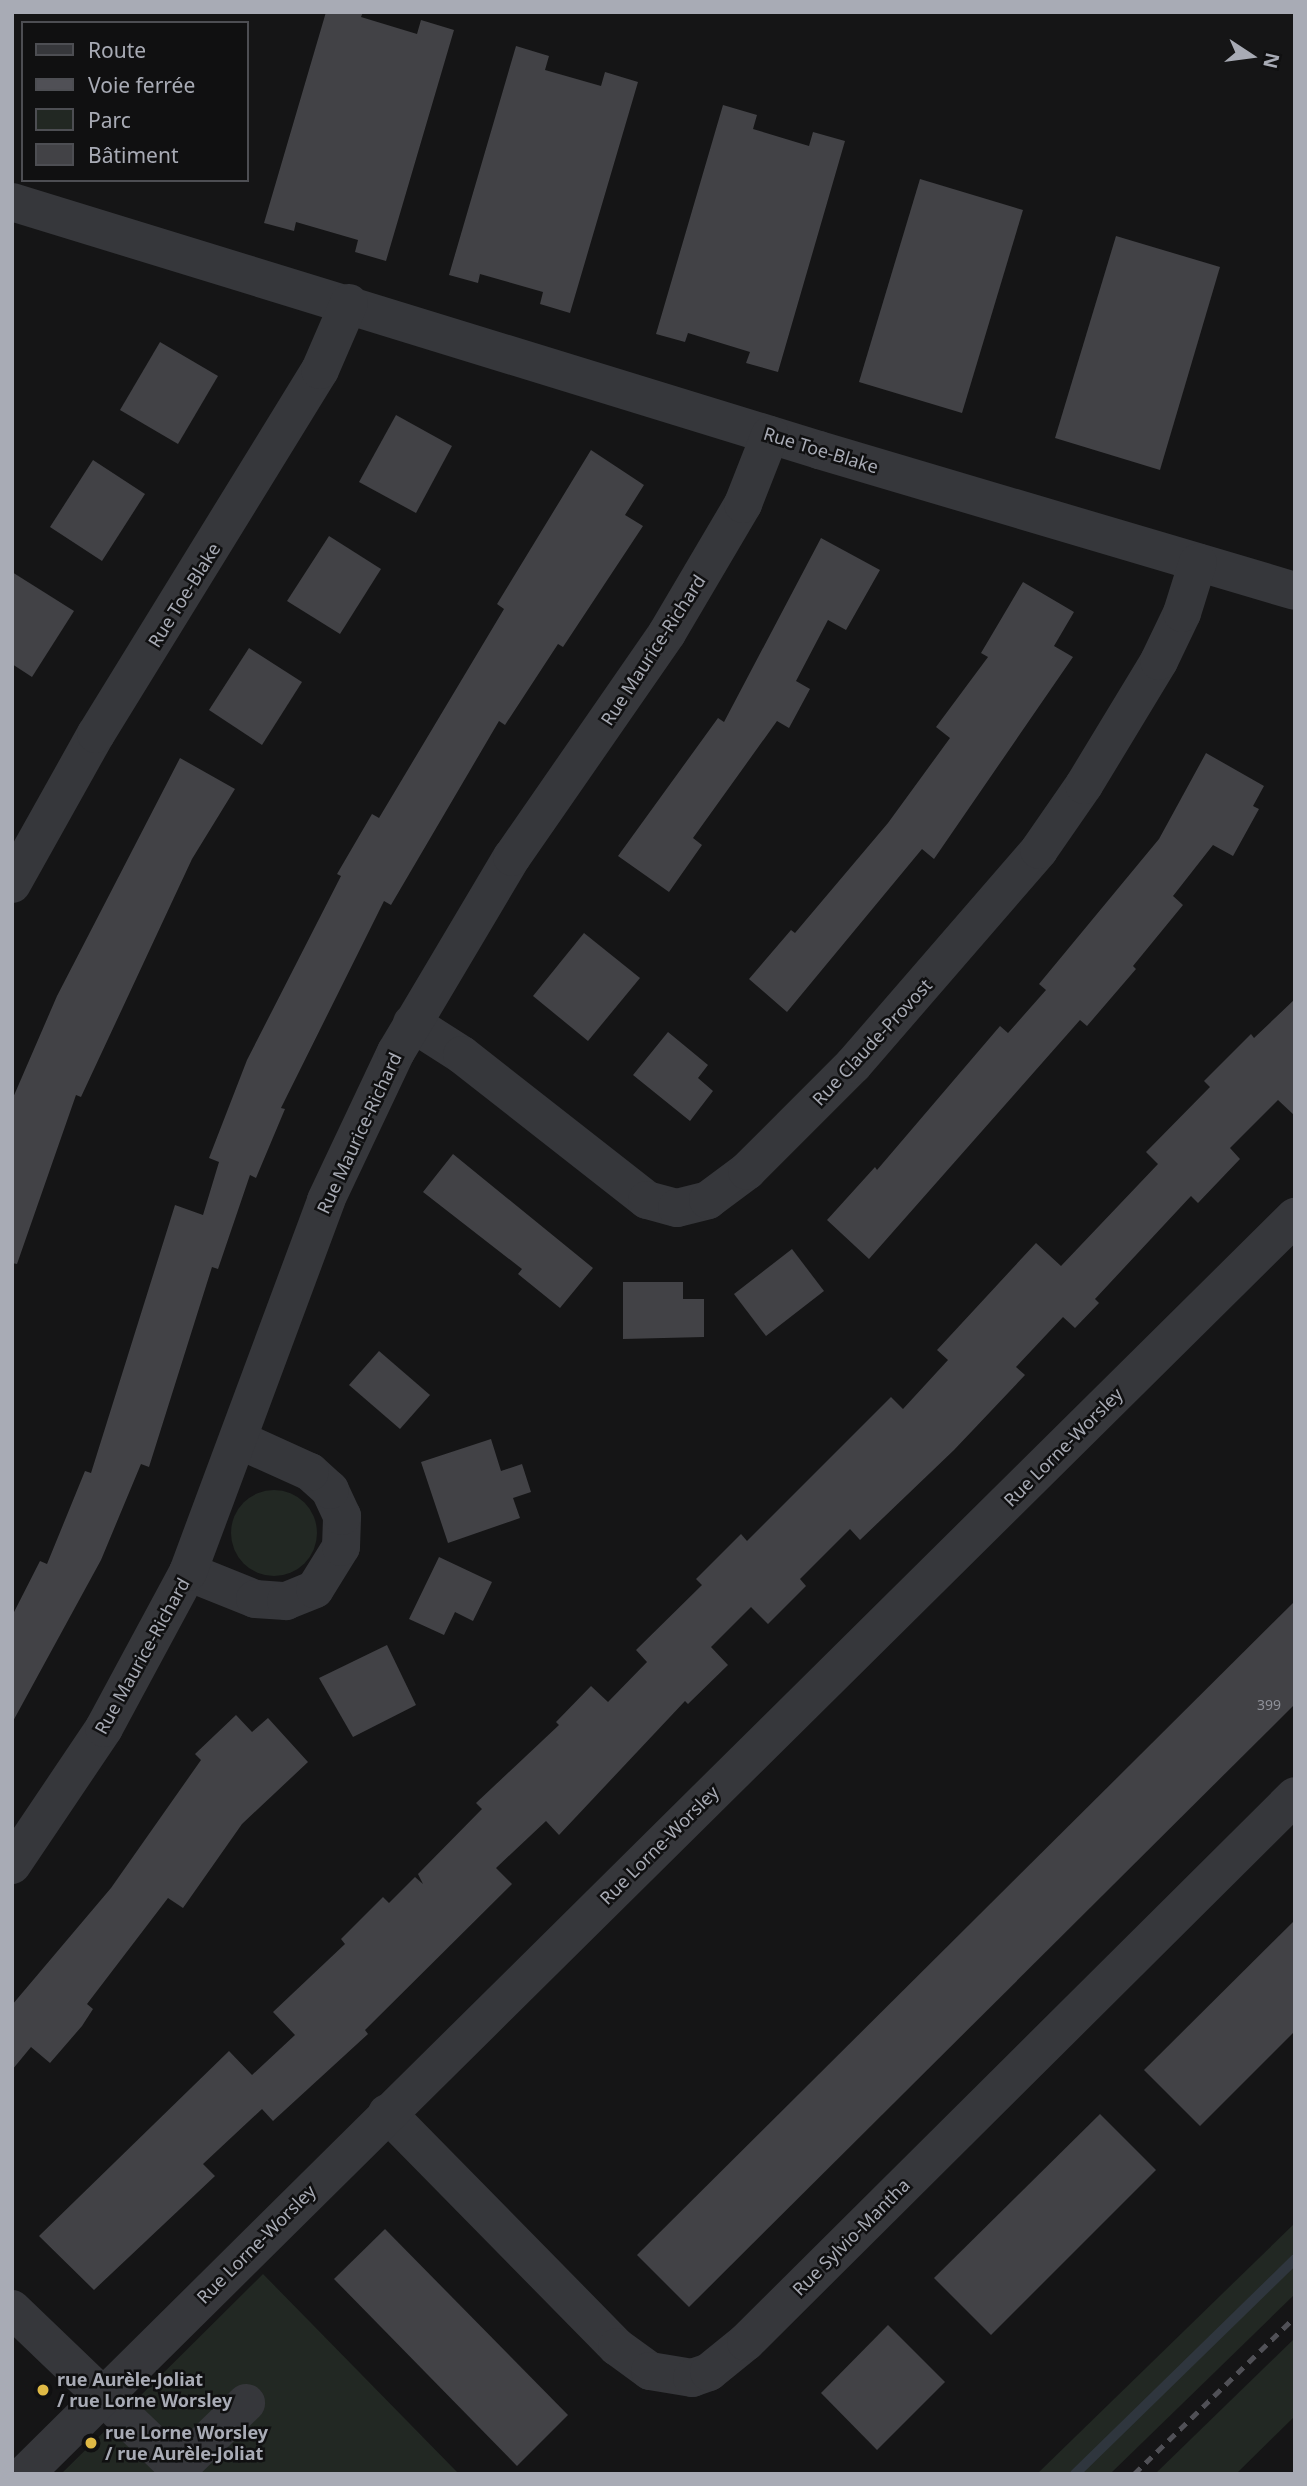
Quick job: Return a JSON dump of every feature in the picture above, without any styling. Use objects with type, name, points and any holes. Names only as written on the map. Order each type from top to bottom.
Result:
[{"type":"street","name":"Rue Toe-Blake","points":[[12,202],[349,303],[769,435],[1295,590]]},
{"type":"street","name":"Rue Toe-Blake","points":[[12,884],[96,734],[320,370],[349,303]]},
{"type":"street","name":"Rue Maurice-Richard","points":[[12,1865],[104,1728],[188,1572],[326,1200],[412,1023],[512,857],[667,633],[743,504],[769,435]]},
{"type":"street","name":"Rue Claude-Provost","points":[[412,1023],[462,1055],[648,1200],[677,1208],[708,1200],[757,1162],[853,1065],[1039,850],[1084,785],[1159,661],[1182,613],[1198,562]]},
{"type":"street","name":"Rue Lorne-Worsley","points":[[25,2474],[1295,1217]]},
{"type":"street","points":[[188,1572],[255,1600],[286,1601],[315,1589],[341,1547],[342,1516],[330,1490],[310,1472],[239,1440]]},
{"type":"street","name":"Rue Sylvio-Mantha","points":[[387,2113],[617,2347],[650,2371],[692,2378],[709,2372],[746,2342],[1295,1796]]},
{"type":"street","points":[[12,2309],[100,2398],[123,2413],[175,2471],[246,2403]]},
{"type":"green space","points":[[274,1490],[290,1494],[304,1503],[313,1517],[317,1533],[313,1549],[304,1563],[290,1572],[274,1576],[258,1572],[244,1563],[235,1549],[231,1533],[235,1517],[244,1503],[258,1494]]},
{"type":"green space","points":[[1295,2223],[1295,2294],[1110,2474],[1037,2474]]},
{"type":"green space","points":[[263,2274],[459,2474],[61,2474],[123,2413]]},
{"type":"green space","points":[[1295,2338],[1295,2416],[1236,2474],[1155,2474]]},
{"type":"building","points":[[326,12],[363,12],[361,17],[417,34],[421,20],[454,30],[386,261],[355,252],[358,240],[296,222],[294,231],[264,223]]},
{"type":"building","points":[[516,46],[549,56],[545,70],[601,86],[605,72],[638,82],[570,313],[540,304],[543,292],[480,274],[478,283],[449,275]]},
{"type":"building","points":[[723,105],[757,115],[753,129],[809,146],[813,132],[845,141],[778,372],[746,363],[750,352],[688,333],[685,342],[656,334]]},
{"type":"building","points":[[920,179],[1023,210],[962,413],[859,382]]},
{"type":"building","points":[[1116,236],[1220,267],[1160,470],[1055,438]]},
{"type":"building","points":[[160,342],[218,376],[178,444],[120,410]]},
{"type":"building","points":[[396,415],[452,446],[416,513],[359,482]]},
{"type":"building","points":[[591,450],[644,485],[625,515],[643,526],[563,647],[558,644],[505,725],[499,721],[391,905],[384,901],[281,1108],[285,1109],[256,1178],[250,1175],[218,1269],[212,1267],[149,1467],[141,1464],[101,1560],[12,1723],[12,1616],[40,1561],[47,1564],[85,1471],[91,1473],[175,1205],[203,1215],[219,1162],[209,1158],[247,1060],[341,876],[337,874],[372,814],[379,818],[504,609],[497,604]]},
{"type":"building","points":[[93,460],[145,494],[102,561],[50,527]]},
{"type":"building","points":[[329,536],[381,569],[340,634],[287,601]]},
{"type":"building","points":[[821,538],[880,570],[846,630],[828,620],[796,681],[810,689],[789,728],[777,721],[693,838],[702,845],[669,892],[618,856],[718,718],[724,722]]},
{"type":"building","points":[[12,572],[74,611],[32,677],[12,664]]},
{"type":"building","points":[[1023,582],[1074,612],[1054,646],[1073,657],[934,859],[922,849],[787,1012],[749,979],[791,930],[795,933],[888,823],[950,738],[936,727],[988,657],[981,653]]},
{"type":"building","points":[[249,648],[302,682],[262,745],[209,710]]},
{"type":"building","points":[[1206,753],[1264,786],[1253,806],[1259,809],[1233,856],[1213,845],[1173,896],[1183,905],[1133,966],[1136,969],[1087,1026],[1080,1020],[869,1259],[827,1220],[875,1167],[877,1170],[1000,1026],[1008,1033],[1046,990],[1039,984],[1159,839]]},
{"type":"building","points":[[180,758],[235,789],[192,859],[81,1097],[76,1095],[17,1264],[12,1263],[12,1100],[57,996]]},
{"type":"building","points":[[584,933],[640,978],[588,1041],[533,996]]},
{"type":"building","points":[[1295,999],[1295,1116],[1278,1100],[1230,1148],[1240,1159],[1198,1203],[1191,1196],[1095,1299],[1099,1303],[1075,1328],[1063,1317],[1016,1367],[1025,1375],[954,1450],[860,1540],[850,1529],[800,1579],[806,1586],[768,1624],[751,1607],[711,1647],[728,1665],[688,1704],[685,1701],[559,1835],[546,1821],[496,1868],[512,1884],[365,2030],[368,2034],[273,2121],[262,2109],[203,2164],[215,2176],[94,2290],[39,2236],[229,2051],[252,2075],[295,2035],[273,2012],[345,1944],[341,1939],[383,1897],[389,1903],[415,1877],[423,1884],[418,1874],[482,1809],[476,1803],[559,1725],[556,1722],[591,1686],[608,1702],[647,1662],[636,1650],[702,1585],[696,1579],[741,1534],[747,1541],[891,1397],[903,1409],[948,1360],[937,1350],[1036,1243],[1061,1266],[1158,1164],[1146,1152],[1210,1087],[1204,1081],[1251,1034],[1254,1038]]},
{"type":"building","points":[[668,1032],[708,1065],[698,1078],[713,1091],[690,1121],[633,1075]]},
{"type":"building","points":[[453,1154],[593,1268],[560,1308],[518,1274],[522,1269],[423,1192]]},
{"type":"building","points":[[792,1249],[824,1291],[766,1336],[734,1294]]},
{"type":"building","points":[[623,1282],[683,1282],[683,1299],[704,1299],[704,1337],[623,1339]]},
{"type":"building","points":[[379,1351],[430,1395],[400,1429],[349,1385]]},
{"type":"building","points":[[491,1439],[501,1471],[522,1464],[531,1492],[513,1498],[520,1518],[448,1543],[421,1462]]},
{"type":"building","points":[[439,1557],[492,1582],[473,1621],[455,1612],[444,1635],[409,1619]]},
{"type":"building","points":[[1295,1601],[1295,1704],[689,2307],[637,2255]]},
{"type":"building","points":[[387,1645],[416,1705],[353,1737],[319,1678]]},
{"type":"building","points":[[236,1715],[252,1732],[268,1718],[308,1762],[242,1824],[183,1908],[168,1898],[87,2004],[93,2009],[82,2026],[50,2063],[31,2047],[12,2070],[12,2005],[111,1888],[201,1760],[195,1754]]},
{"type":"building","points":[[1295,1920],[1295,2031],[1200,2126],[1144,2070]]},
{"type":"building","points":[[1100,2114],[1156,2170],[991,2335],[934,2278]]},
{"type":"building","points":[[385,2229],[568,2415],[517,2466],[334,2279]]},
{"type":"building","points":[[888,2325],[945,2382],[877,2450],[821,2393]]},
{"type":"waterway","points":[[1075,2474],[1295,2259]]},
{"type":"railway","points":[[1134,2474],[1295,2317]]},
{"type":"place","name":"rue Aurèle-Joliat / rue Lorne Worsley","points":[[43,2390]]},
{"type":"place","name":"rue Lorne Worsley / rue Aurèle-Joliat","points":[[91,2443]]}]
